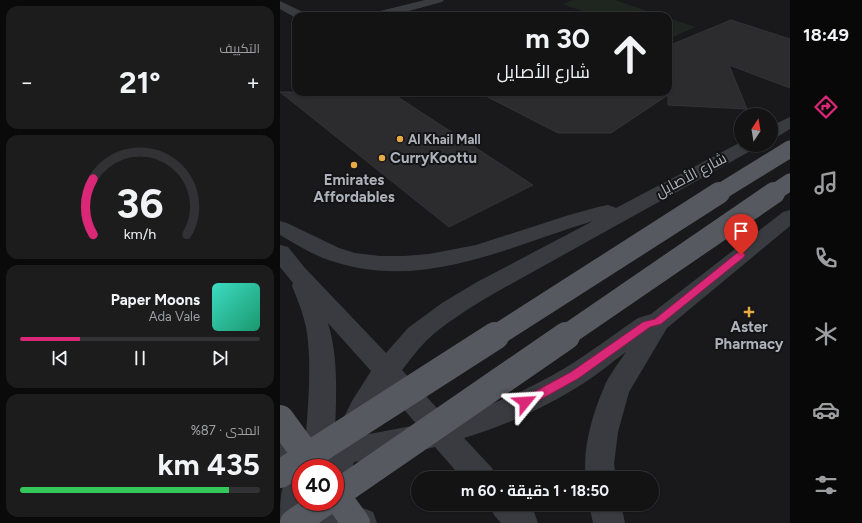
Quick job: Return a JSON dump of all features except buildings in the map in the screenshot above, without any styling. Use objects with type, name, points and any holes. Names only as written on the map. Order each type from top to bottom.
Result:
[{"type":"main road","points":[[280,474],[710,198],[790,149]]},
{"type":"main road","points":[[344,501],[790,182]]},
{"type":"main road","points":[[280,419],[321,459]]},
{"type":"main road","points":[[294,523],[326,511]]},
{"type":"street","points":[[391,12],[435,0]]},
{"type":"street","points":[[280,4],[294,12]]},
{"type":"street","points":[[778,129],[790,122]]},
{"type":"street","name":"شارع الأصايل","points":[[326,459],[362,408],[386,370],[418,333],[449,310],[735,152]]},
{"type":"street","points":[[280,227],[331,253],[364,261],[400,264],[438,261],[474,254],[605,211],[635,206]]},
{"type":"street","points":[[600,471],[599,464],[604,432],[616,390],[658,322],[790,216]]},
{"type":"street","points":[[280,252],[297,274],[386,370],[475,471]]},
{"type":"street","points":[[297,274],[311,304],[321,341],[324,391],[324,459]]},
{"type":"street","points":[[335,459],[440,433],[490,418],[536,397],[575,375],[647,324],[658,322]]},
{"type":"street","points":[[280,450],[313,459]]},
{"type":"street","points":[[280,513],[292,493]]},
{"type":"street","points":[[280,517],[316,511]]},
{"type":"street","points":[[340,511],[362,523]]},
{"type":"street","points":[[511,511],[522,523]]},
{"type":"street","points":[[606,511],[609,523]]},
{"type":"shaded area","points":[[573,0],[615,0],[650,12],[585,12],[562,4]]},
{"type":"shaded area","points":[[672,19],[696,27],[672,37]]},
{"type":"place","name":"Al Khail Mall","points":[[400,139]]},
{"type":"place","name":"CurryKoottu","points":[[382,158]]},
{"type":"place","name":"Emirates Affordables","points":[[354,165]]},
{"type":"place","name":"Aster Pharmacy","points":[[749,312]]},
{"type":"route","points":[[525,402],[575,375],[635,334],[647,324],[658,322],[741,255]]}]
